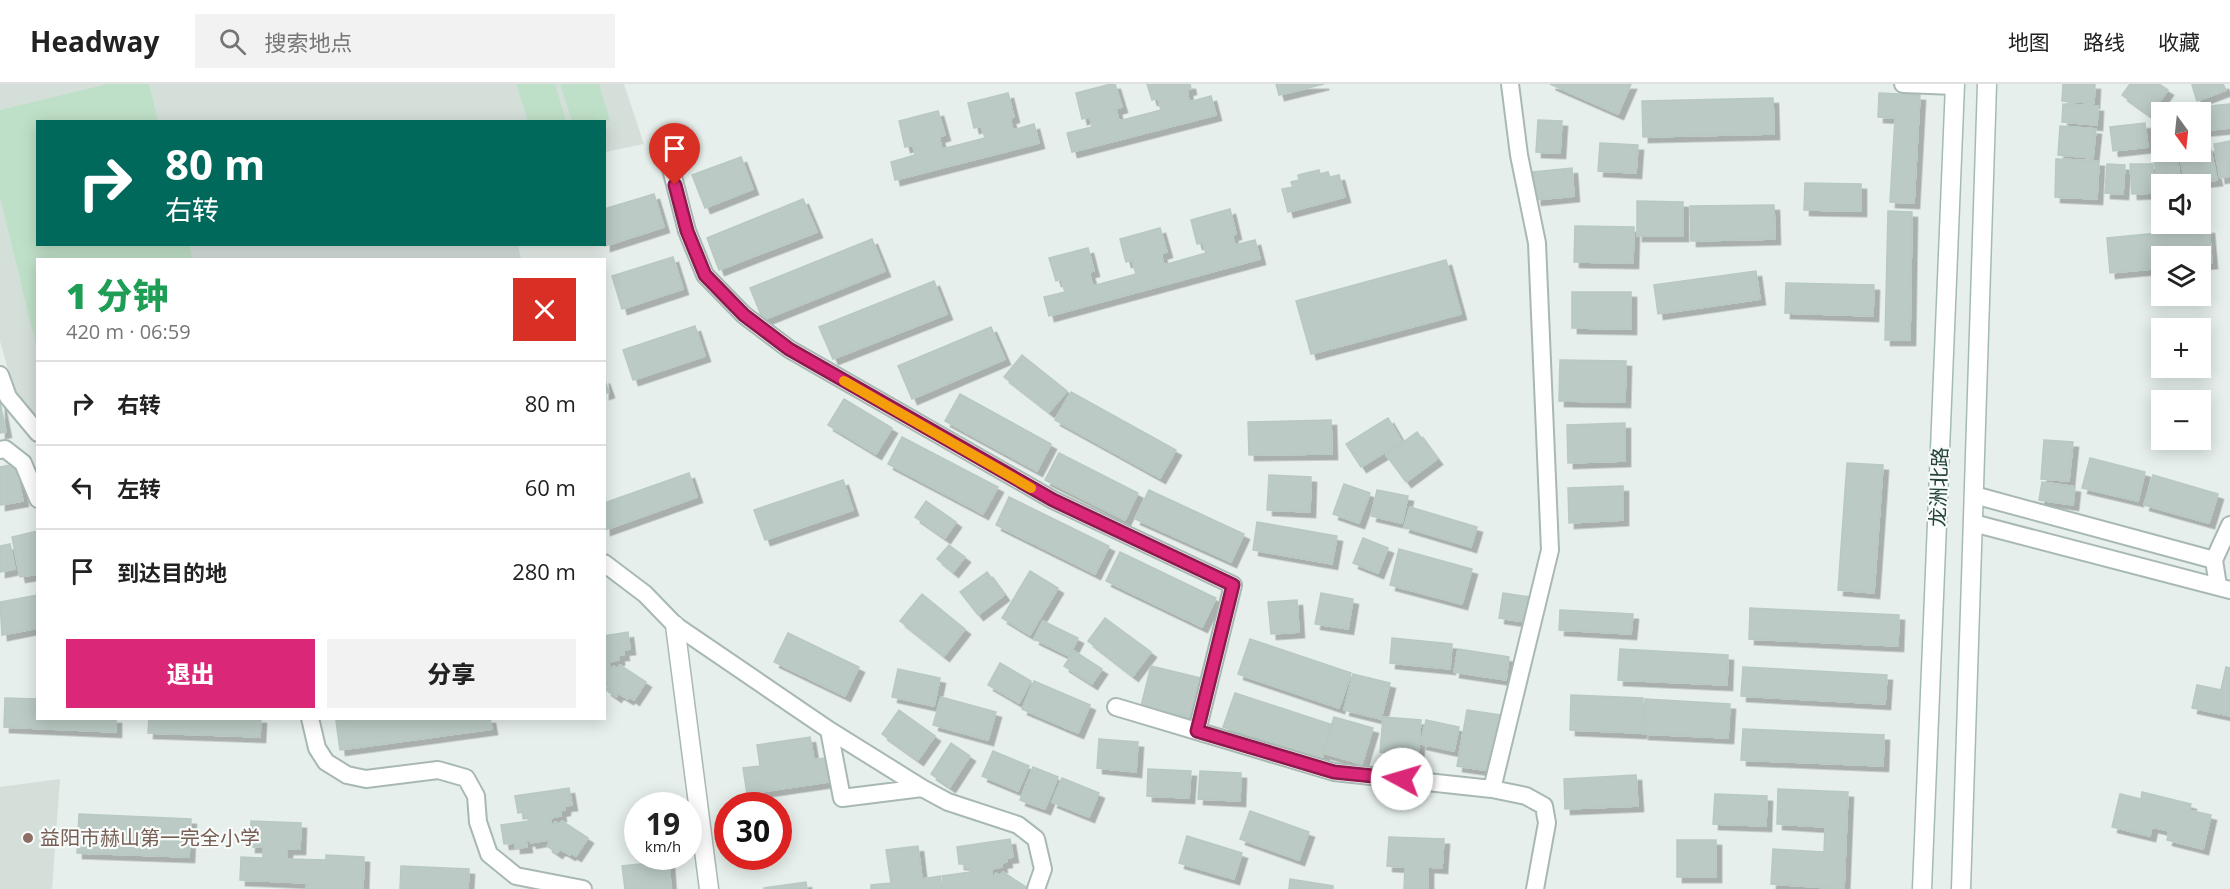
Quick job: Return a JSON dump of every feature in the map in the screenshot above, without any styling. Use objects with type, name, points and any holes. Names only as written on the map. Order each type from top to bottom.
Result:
[{"type":"main road","name":"龙洲北路","points":[[1961,889],[1987,84]]},
{"type":"main road","name":"龙洲北路","points":[[1922,889],[1955,85]]},
{"type":"main road","points":[[675,626],[709,889]]},
{"type":"street","points":[[1492,789],[1550,550],[1537,243],[1519,155],[1510,84]]},
{"type":"street","points":[[1903,84],[1955,85]]},
{"type":"street","points":[[669,162],[687,231],[705,275],[744,315],[780,342],[1053,500],[1233,585],[1197,731]]},
{"type":"street","points":[[0,375],[8,397],[36,431]]},
{"type":"street","points":[[0,450],[5,449],[23,463],[36,494]]},
{"type":"street","points":[[1974,495],[2214,560]]},
{"type":"street","points":[[1973,523],[2202,585],[2224,588],[2214,560],[2230,525]]},
{"type":"street","points":[[606,565],[645,594],[675,626],[829,730],[948,802],[1018,825],[1036,839],[1043,869],[1036,889]]},
{"type":"street","points":[[1116,707],[1334,772],[1492,789],[1526,796],[1544,806],[1547,824],[1535,889]]},
{"type":"street","points":[[310,720],[317,748],[326,762],[347,775],[366,779],[438,770],[466,778],[476,796],[478,822],[489,854],[516,876],[583,889]]},
{"type":"street","points":[[829,730],[842,798],[922,788]]},
{"type":"shaded area","points":[[0,84],[624,84],[644,144],[606,152],[606,120],[36,120],[36,246],[518,246],[521,258],[36,258],[36,422],[17,401],[0,341]]},
{"type":"shaded area","name":"益阳市赫山第一完全小学","points":[[60,779],[52,889],[0,889],[0,787]]},
{"type":"green space","points":[[107,84],[149,84],[158,120],[36,120],[36,246],[189,246],[192,258],[36,258],[36,345],[0,197],[0,110]]},
{"type":"green space","points":[[516,84],[555,84],[566,120],[528,120]]},
{"type":"green space","points":[[560,84],[599,84],[610,121],[572,120]]},
{"type":"building","points":[[1115,84],[1122,107],[1116,109],[1119,121],[1161,110],[1158,98],[1152,100],[1147,84],[1190,84],[1191,89],[1187,90],[1189,102],[1211,96],[1216,115],[1072,152],[1067,133],[1092,127],[1090,117],[1082,119],[1076,93]]},
{"type":"building","points":[[1276,84],[1324,84],[1279,95]]},
{"type":"building","points":[[1550,84],[1631,84],[1618,114]]},
{"type":"building","points":[[2063,84],[2095,84],[2094,103],[2062,101]]},
{"type":"building","points":[[2130,84],[2159,84],[2168,90],[2159,102],[2151,102],[2150,115],[2122,95]]},
{"type":"building","points":[[2223,84],[2226,90],[2197,101],[2192,85]]},
{"type":"building","points":[[1008,93],[1014,117],[1010,118],[1013,130],[1034,124],[1039,143],[895,180],[891,162],[915,155],[913,145],[905,147],[899,121],[938,111],[945,135],[939,137],[942,149],[985,138],[981,126],[974,128],[968,103]]},
{"type":"building","points":[[1879,93],[1920,95],[1914,203],[1890,202],[1895,118],[1878,117]]},
{"type":"building","points":[[1773,98],[1774,134],[1643,137],[1642,101]]},
{"type":"building","points":[[2063,104],[2098,106],[2097,125],[2062,122]]},
{"type":"building","points":[[2230,104],[2230,128],[2211,130],[2211,106]]},
{"type":"building","points":[[1538,120],[1562,121],[1560,153],[1536,152]]},
{"type":"building","points":[[2145,123],[2148,147],[2113,151],[2110,127]]},
{"type":"building","points":[[2060,126],[2096,129],[2093,158],[2058,155]]},
{"type":"building","points":[[2230,141],[2230,176],[2220,178],[2214,144]]},
{"type":"building","points":[[1600,143],[1638,145],[1636,173],[1598,171]]},
{"type":"building","points":[[2211,151],[2217,180],[2211,181],[2211,174],[2184,174],[2181,162],[2211,162]]},
{"type":"building","points":[[741,157],[753,189],[705,208],[692,175]]},
{"type":"building","points":[[2056,159],[2099,161],[2097,199],[2055,197]]},
{"type":"building","points":[[2154,162],[2178,162],[2180,174],[2156,174]]},
{"type":"building","points":[[2107,164],[2125,165],[2123,194],[2105,193]]},
{"type":"building","points":[[2130,164],[2153,164],[2151,193],[2132,194]]},
{"type":"building","points":[[1572,168],[1574,196],[1536,200],[1533,172]]},
{"type":"building","points":[[1319,170],[1320,174],[1328,172],[1330,177],[1339,175],[1345,197],[1288,212],[1282,189],[1293,187],[1291,182],[1299,180],[1298,175]]},
{"type":"building","points":[[1805,183],[1861,184],[1861,211],[1804,210]]},
{"type":"building","points":[[654,194],[664,227],[606,246],[606,208]]},
{"type":"building","points":[[803,199],[817,232],[719,270],[707,238]]},
{"type":"building","points":[[1637,201],[1683,202],[1683,236],[1637,236]]},
{"type":"building","points":[[1774,205],[1775,239],[1691,241],[1690,206]]},
{"type":"building","points":[[1230,209],[1236,234],[1232,235],[1235,245],[1255,240],[1260,259],[1049,316],[1044,297],[1065,292],[1061,279],[1056,281],[1049,258],[1088,248],[1094,271],[1089,272],[1093,286],[1136,274],[1132,260],[1126,262],[1120,239],[1160,228],[1167,252],[1161,254],[1164,265],[1206,253],[1203,243],[1197,244],[1191,220]]},
{"type":"building","points":[[1888,211],[1912,212],[1910,340],[1885,340]]},
{"type":"building","points":[[1575,226],[1634,227],[1633,263],[1574,262]]},
{"type":"building","points":[[2151,234],[2210,234],[2211,246],[2151,246],[2151,269],[2110,273],[2107,238]]},
{"type":"building","points":[[872,239],[885,271],[763,320],[750,288]]},
{"type":"building","points":[[673,257],[683,289],[622,309],[612,276]]},
{"type":"building","points":[[1446,260],[1461,314],[1311,354],[1296,301]]},
{"type":"building","points":[[1756,271],[1760,299],[1658,314],[1654,285]]},
{"type":"building","points":[[934,281],[947,314],[833,359],[819,327]]},
{"type":"building","points":[[1786,283],[1874,285],[1873,316],[1785,313]]},
{"type":"building","points":[[1572,292],[1631,292],[1631,329],[1572,328]]},
{"type":"building","points":[[695,326],[705,356],[633,380],[623,350]]},
{"type":"building","points":[[991,327],[1005,359],[912,399],[898,366]]},
{"type":"building","points":[[1022,355],[1067,391],[1049,412],[1004,377]]},
{"type":"building","points":[[1560,360],[1626,361],[1625,402],[1559,401]]},
{"type":"building","points":[[1071,392],[1176,450],[1160,478],[1055,420]]},
{"type":"building","points":[[960,394],[1051,444],[1037,471],[945,421]]},
{"type":"building","points":[[844,399],[892,428],[876,454],[828,425]]},
{"type":"building","points":[[0,402],[6,432],[0,433]]},
{"type":"building","points":[[1388,418],[1402,442],[1361,467],[1346,444]]},
{"type":"building","points":[[1331,420],[1332,454],[1249,455],[1248,422]]},
{"type":"building","points":[[1625,423],[1625,461],[1568,463],[1567,425]]},
{"type":"building","points":[[1417,432],[1437,459],[1406,482],[1386,455]]},
{"type":"building","points":[[902,437],[998,487],[983,514],[888,464]]},
{"type":"building","points":[[2044,440],[2073,442],[2069,481],[2041,479]]},
{"type":"building","points":[[1059,453],[1138,493],[1125,520],[1045,480]]},
{"type":"building","points":[[2090,458],[2145,472],[2138,501],[2082,488]]},
{"type":"building","points":[[1847,463],[1883,465],[1874,593],[1838,590]]},
{"type":"building","points":[[15,464],[23,501],[0,505],[0,467]]},
{"type":"building","points":[[689,473],[697,497],[606,530],[606,502]]},
{"type":"building","points":[[1269,475],[1311,477],[1310,512],[1267,510]]},
{"type":"building","points":[[2153,475],[2218,494],[2209,523],[2144,505]]},
{"type":"building","points":[[843,480],[853,510],[765,540],[754,510]]},
{"type":"building","points":[[2042,482],[2075,487],[2073,505],[2039,500]]},
{"type":"building","points":[[1344,484],[1370,493],[1359,523],[1333,514]]},
{"type":"building","points":[[1623,486],[1623,520],[1569,523],[1568,488]]},
{"type":"building","points":[[1149,490],[1244,534],[1231,562],[1135,519]]},
{"type":"building","points":[[1377,490],[1408,496],[1402,523],[1371,516]]},
{"type":"building","points":[[1009,497],[1109,546],[1095,574],[996,525]]},
{"type":"building","points":[[926,501],[956,522],[945,538],[915,517]]},
{"type":"building","points":[[1410,507],[1477,527],[1471,547],[1404,527]]},
{"type":"building","points":[[1257,522],[1337,536],[1332,564],[1253,550]]},
{"type":"building","points":[[36,531],[36,574],[20,577],[12,537]]},
{"type":"building","points":[[1363,538],[1388,548],[1378,573],[1353,563]]},
{"type":"building","points":[[10,544],[15,569],[0,572],[0,546]]},
{"type":"building","points":[[949,545],[965,557],[953,572],[937,559]]},
{"type":"building","points":[[1399,549],[1472,569],[1462,604],[1390,585]]},
{"type":"building","points":[[1120,552],[1216,598],[1202,627],[1106,581]]},
{"type":"building","points":[[1030,571],[1058,588],[1030,635],[1002,618]]},
{"type":"building","points":[[987,572],[1004,595],[978,615],[960,592]]},
{"type":"building","points":[[1321,593],[1353,599],[1348,629],[1315,624]]},
{"type":"building","points":[[1503,593],[1530,597],[1526,622],[1499,618]]},
{"type":"building","points":[[922,594],[965,629],[944,656],[900,621]]},
{"type":"building","points":[[36,595],[36,628],[2,635],[0,602]]},
{"type":"building","points":[[1297,600],[1299,632],[1271,634],[1268,602]]},
{"type":"building","points":[[1750,608],[1899,615],[1898,646],[1749,639]]},
{"type":"building","points":[[1560,610],[1633,614],[1631,634],[1559,630]]},
{"type":"building","points":[[1105,618],[1151,652],[1133,676],[1088,641]]},
{"type":"building","points":[[1043,621],[1078,638],[1069,656],[1034,639]]},
{"type":"building","points":[[628,632],[630,649],[623,650],[624,655],[619,655],[619,660],[609,662],[610,671],[614,666],[617,669],[620,665],[646,682],[634,700],[618,693],[616,697],[606,690],[608,686],[606,686],[606,636]]},
{"type":"building","points":[[788,633],[859,667],[845,696],[774,662]]},
{"type":"building","points":[[1392,638],[1452,644],[1450,669],[1390,663]]},
{"type":"building","points":[[1250,639],[1351,673],[1339,708],[1238,674]]},
{"type":"building","points":[[1458,649],[1509,657],[1506,680],[1454,672]]},
{"type":"building","points":[[1620,649],[1728,655],[1727,685],[1618,680]]},
{"type":"building","points":[[1074,651],[1102,669],[1092,684],[1064,666]]},
{"type":"building","points":[[1000,663],[1031,681],[1019,703],[988,685]]},
{"type":"building","points":[[1151,666],[1205,679],[1195,719],[1141,706]]},
{"type":"building","points":[[1743,667],[1887,675],[1885,704],[1741,696]]},
{"type":"building","points":[[2226,667],[2230,668],[2230,716],[2192,708],[2197,685],[2221,690]]},
{"type":"building","points":[[898,669],[940,678],[934,706],[892,697]]},
{"type":"building","points":[[1353,674],[1390,683],[1381,719],[1344,710]]},
{"type":"building","points":[[1034,681],[1090,705],[1078,733],[1022,709]]},
{"type":"building","points":[[1235,693],[1333,725],[1322,759],[1223,727]]},
{"type":"building","points":[[1571,695],[1643,698],[1641,733],[1570,730]]},
{"type":"building","points":[[941,697],[996,712],[988,740],[933,725]]},
{"type":"building","points":[[5,698],[36,699],[36,720],[116,720],[116,732],[4,727]]},
{"type":"building","points":[[1645,699],[1730,704],[1728,738],[1643,734]]},
{"type":"building","points":[[899,710],[935,736],[918,760],[882,734]]},
{"type":"building","points":[[1467,710],[1500,715],[1490,771],[1457,766]]},
{"type":"building","points":[[1334,717],[1373,728],[1362,764],[1323,753]]},
{"type":"building","points":[[1383,717],[1421,720],[1418,755],[1380,752]]},
{"type":"building","points":[[149,720],[261,720],[260,737],[148,733]]},
{"type":"building","points":[[490,720],[492,729],[340,750],[336,721]]},
{"type":"building","points":[[1426,720],[1459,727],[1454,751],[1421,744]]},
{"type":"building","points":[[1743,729],[1884,735],[1883,766],[1741,760]]},
{"type":"building","points":[[810,737],[814,760],[831,757],[834,781],[747,792],[743,768],[760,766],[757,745]]},
{"type":"building","points":[[1099,739],[1138,742],[1136,772],[1097,768]]},
{"type":"building","points":[[951,743],[970,756],[950,787],[931,774]]},
{"type":"building","points":[[993,751],[1029,766],[1018,791],[982,776]]},
{"type":"building","points":[[1033,767],[1058,777],[1045,809],[1020,800]]},
{"type":"building","points":[[1148,769],[1191,771],[1189,798],[1147,796]]},
{"type":"building","points":[[1200,771],[1241,773],[1240,801],[1198,799]]},
{"type":"building","points":[[1636,775],[1638,806],[1565,809],[1564,779]]},
{"type":"building","points":[[1062,778],[1099,793],[1089,817],[1052,802]]},
{"type":"building","points":[[569,788],[572,805],[565,806],[565,810],[560,811],[561,816],[550,818],[552,827],[555,822],[559,824],[562,821],[588,838],[576,856],[560,849],[557,853],[547,846],[550,842],[547,840],[531,843],[530,840],[526,841],[527,847],[515,848],[515,843],[504,844],[501,825],[529,821],[529,816],[523,817],[523,812],[518,813],[515,796]]},
{"type":"building","points":[[1778,789],[1848,792],[1844,889],[1771,884],[1773,849],[1824,852],[1825,827],[1777,824]]},
{"type":"building","points":[[2142,792],[2191,804],[2189,810],[2211,815],[2203,849],[2167,840],[2169,831],[2152,827],[2150,836],[2112,827],[2120,794],[2141,799]]},
{"type":"building","points":[[1715,794],[1767,796],[1766,826],[1713,824]]},
{"type":"building","points":[[1250,811],[1309,832],[1299,860],[1240,839]]},
{"type":"building","points":[[79,814],[191,819],[189,857],[77,853]]},
{"type":"building","points":[[251,821],[301,823],[300,849],[287,849],[287,859],[326,860],[326,855],[364,857],[363,889],[306,889],[307,883],[240,880],[241,857],[263,858],[263,847],[250,847]]},
{"type":"building","points":[[1187,836],[1242,853],[1234,879],[1179,863]]},
{"type":"building","points":[[1389,837],[1444,839],[1442,868],[1428,867],[1428,889],[1404,889],[1405,867],[1387,866]]},
{"type":"building","points":[[1010,839],[1013,857],[1006,858],[1007,862],[1001,863],[1002,867],[991,869],[993,878],[996,873],[1000,876],[1003,872],[1029,889],[944,889],[942,876],[971,872],[970,867],[965,868],[964,864],[959,864],[957,847]]},
{"type":"building","points":[[1677,840],[1716,840],[1716,877],[1677,877]]},
{"type":"building","points":[[918,846],[922,879],[940,876],[942,889],[871,889],[871,885],[891,883],[886,850]]},
{"type":"building","points":[[401,866],[469,869],[468,889],[400,889]]},
{"type":"building","points":[[622,866],[624,866],[624,870],[670,870],[671,889],[625,889]]},
{"type":"building","points":[[1290,879],[1333,886],[1333,889],[1289,889]]},
{"type":"building","points":[[806,882],[807,889],[764,889],[764,888]]},
{"type":"slow traffic","points":[[844,381],[1031,488]]},
{"type":"place","name":"益阳市赫山第一完全小学","points":[[28,838]]},
{"type":"route","points":[[675,185],[687,231],[705,275],[744,315],[789,349],[1053,500],[1233,585],[1197,731],[1334,772],[1402,779]]}]
